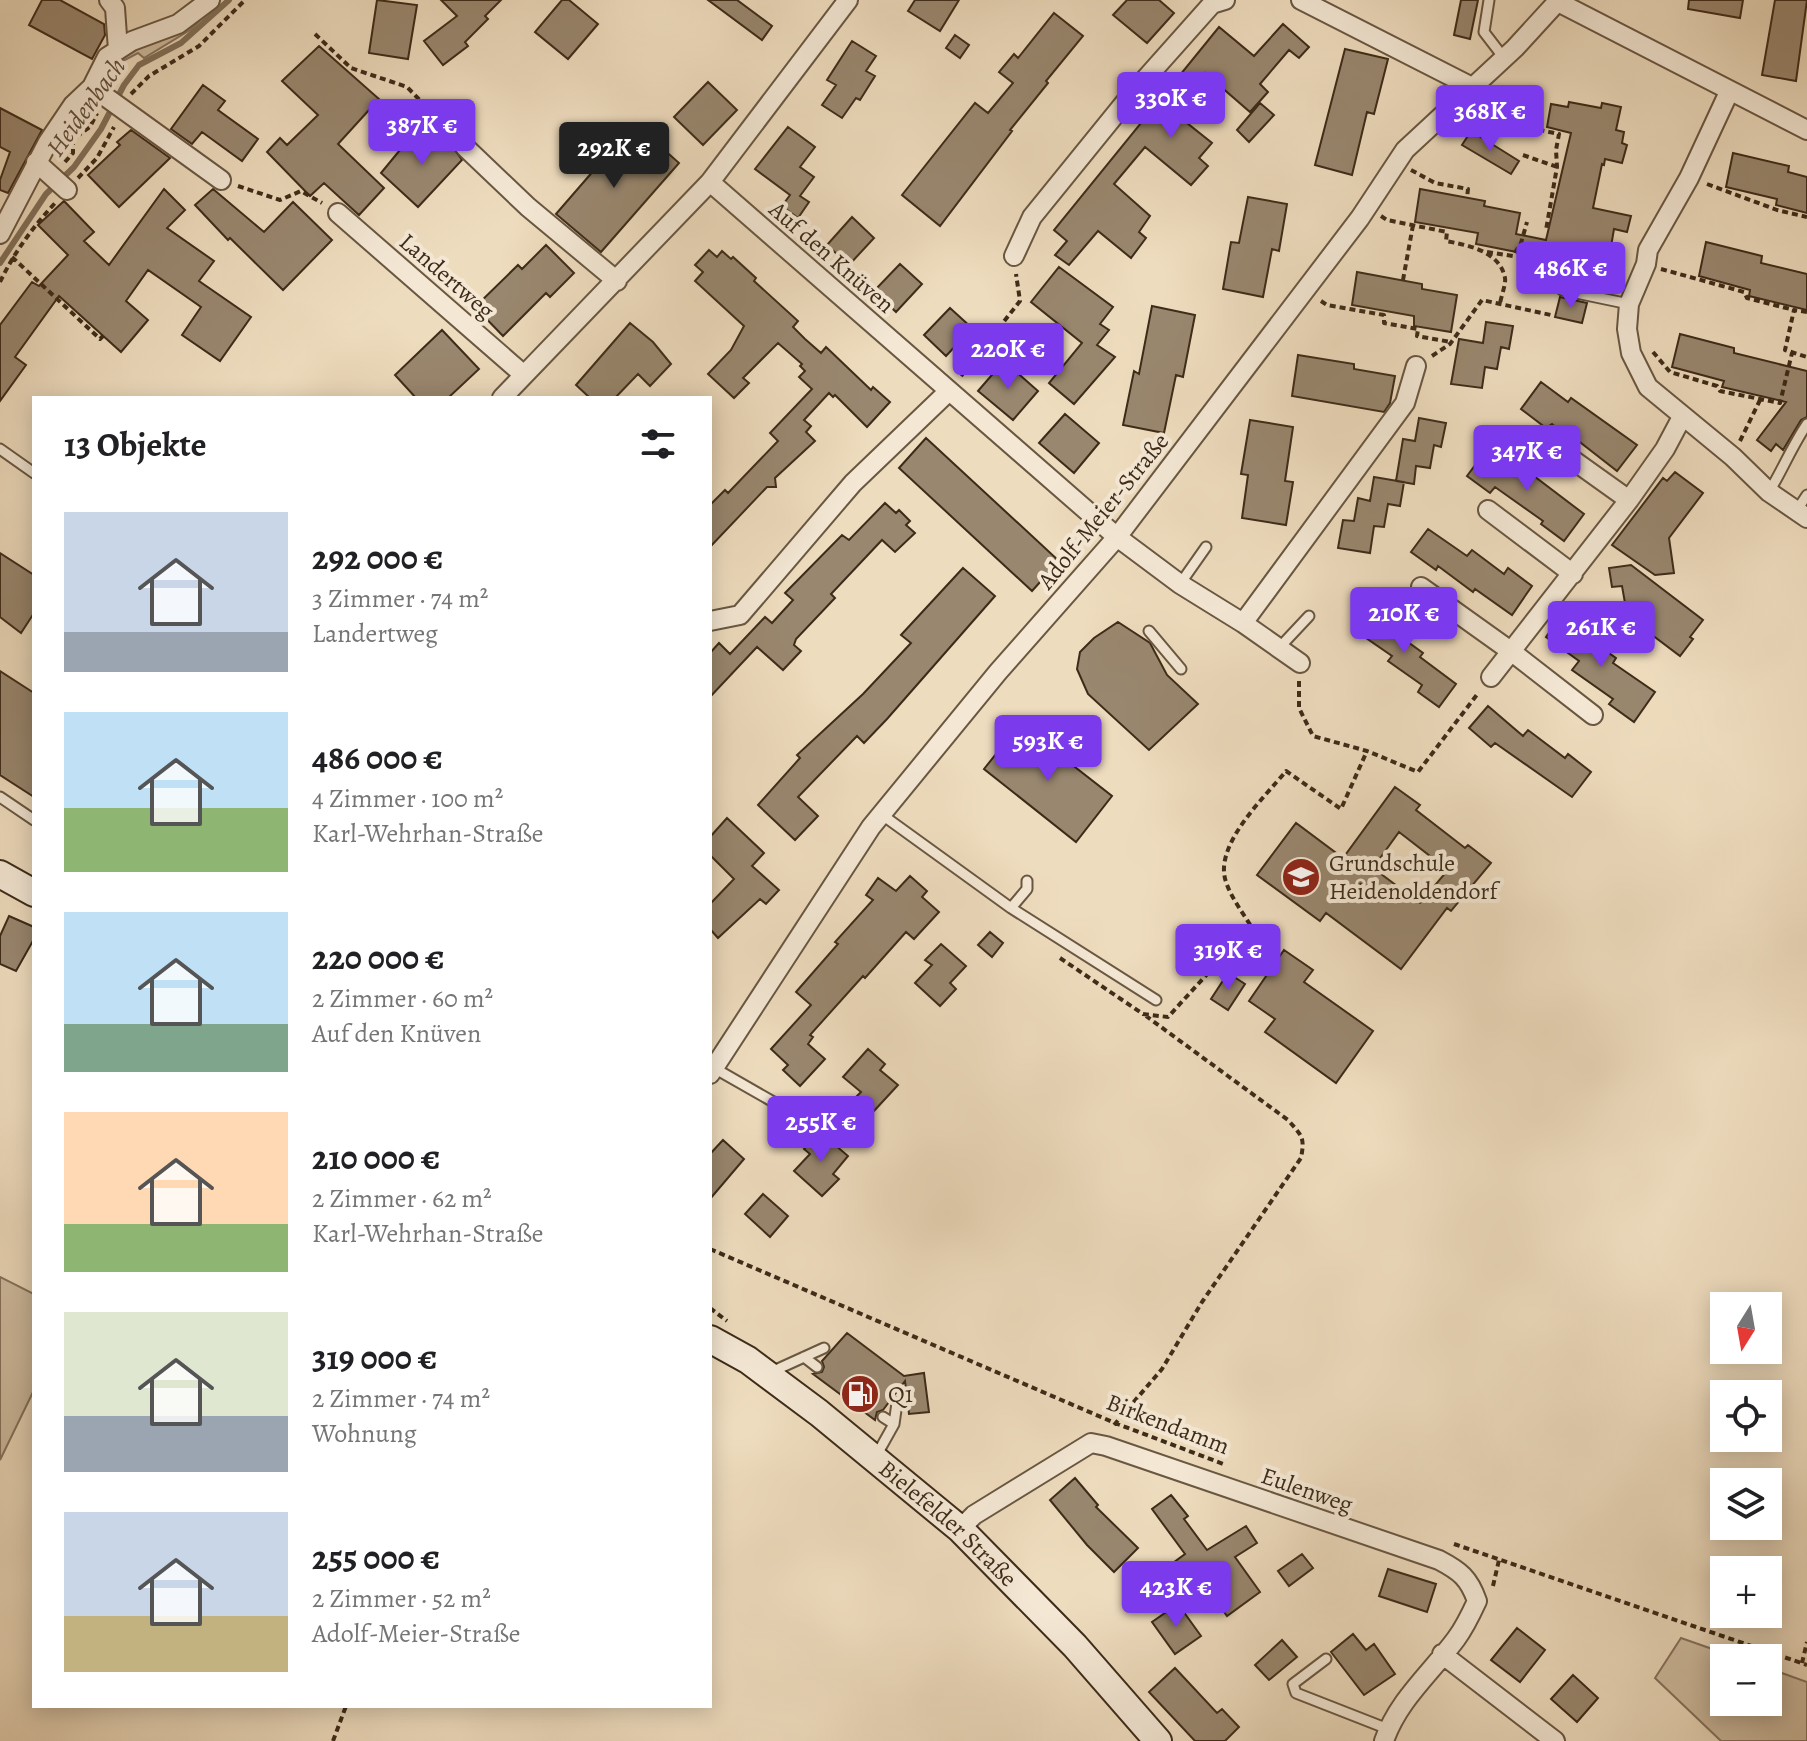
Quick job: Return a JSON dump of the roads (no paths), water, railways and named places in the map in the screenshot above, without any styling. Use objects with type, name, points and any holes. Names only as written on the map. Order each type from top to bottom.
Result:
[{"type":"main road","points":[[0,874],[32,892]]},
{"type":"main road","name":"Bielefelder Straße","points":[[712,1342],[748,1360],[767,1374],[960,1529],[1075,1646],[1158,1741]]},
{"type":"street","points":[[109,0],[115,8],[118,50]]},
{"type":"street","points":[[110,99],[107,57],[132,41],[178,24],[210,0]]},
{"type":"street","points":[[504,396],[710,182],[848,0]]},
{"type":"street","points":[[1014,256],[1032,217],[1131,95],[1212,4],[1225,0]]},
{"type":"street","points":[[1301,0],[1472,87]]},
{"type":"street","points":[[1558,1],[1807,130]]},
{"type":"street","name":"Adolf-Meier-Straße","points":[[712,1068],[881,814],[998,672],[1117,537],[1368,206],[1405,150],[1504,58],[1558,1]]},
{"type":"street","points":[[1729,92],[1689,178],[1648,250],[1646,264],[1629,304],[1627,329],[1631,353],[1648,387],[1733,457],[1769,492],[1804,508]]},
{"type":"street","points":[[0,234],[36,162],[73,105],[110,99],[221,180]]},
{"type":"street","points":[[465,147],[528,207],[617,281]]},
{"type":"street","points":[[36,162],[60,184]]},
{"type":"street","name":"Auf den Knüven","points":[[710,182],[1117,537],[1180,584],[1300,663]]},
{"type":"street","name":"Landertweg","points":[[338,213],[524,375]]},
{"type":"street","points":[[1243,623],[1405,403],[1416,366]]},
{"type":"street","points":[[712,621],[740,615],[853,483],[949,391]]},
{"type":"street","points":[[1491,677],[1629,500],[1665,449],[1682,417]]},
{"type":"street","points":[[1545,440],[1629,500]]},
{"type":"street","points":[[1488,510],[1573,574]]},
{"type":"street","points":[[1421,587],[1593,715]]},
{"type":"street","name":"Eulenweg","points":[[960,1529],[974,1515],[1091,1443],[1439,1560],[1463,1573],[1471,1583],[1477,1601],[1467,1623],[1416,1685],[1386,1735]]},
{"type":"street","points":[[1442,1654],[1555,1741]]},
{"type":"lane","points":[[1489,0],[1484,32],[1504,58]]},
{"type":"lane","points":[[1451,108],[1475,123]]},
{"type":"lane","points":[[1562,290],[1629,304]]},
{"type":"lane","points":[[1769,492],[1787,462],[1789,451],[1807,424]]},
{"type":"lane","points":[[0,449],[32,472]]},
{"type":"lane","points":[[1180,584],[1206,547]]},
{"type":"lane","points":[[1279,648],[1309,616]]},
{"type":"lane","points":[[1149,631],[1181,669]]},
{"type":"lane","points":[[0,797],[32,819]]},
{"type":"lane","points":[[881,814],[1011,908],[1156,1000]]},
{"type":"lane","points":[[1011,908],[1027,889],[1027,881]]},
{"type":"lane","points":[[712,1070],[791,1112]]},
{"type":"lane","points":[[767,1374],[824,1348]]},
{"type":"lane","points":[[804,1357],[817,1367]]},
{"type":"lane","points":[[875,1458],[894,1424],[897,1403]]},
{"type":"lane","points":[[883,1417],[894,1424]]},
{"type":"lane","points":[[1326,1659],[1293,1684],[1296,1693],[1386,1735]]},
{"type":"waterway","name":"Heidenbach","points":[[0,263],[46,194],[74,167],[101,129],[124,85],[139,65],[181,43],[229,0]]},
{"type":"place","name":"Grundschule Heidenoldendorf","points":[[1301,877]]},
{"type":"place","name":"Q1","points":[[860,1394]]}]
